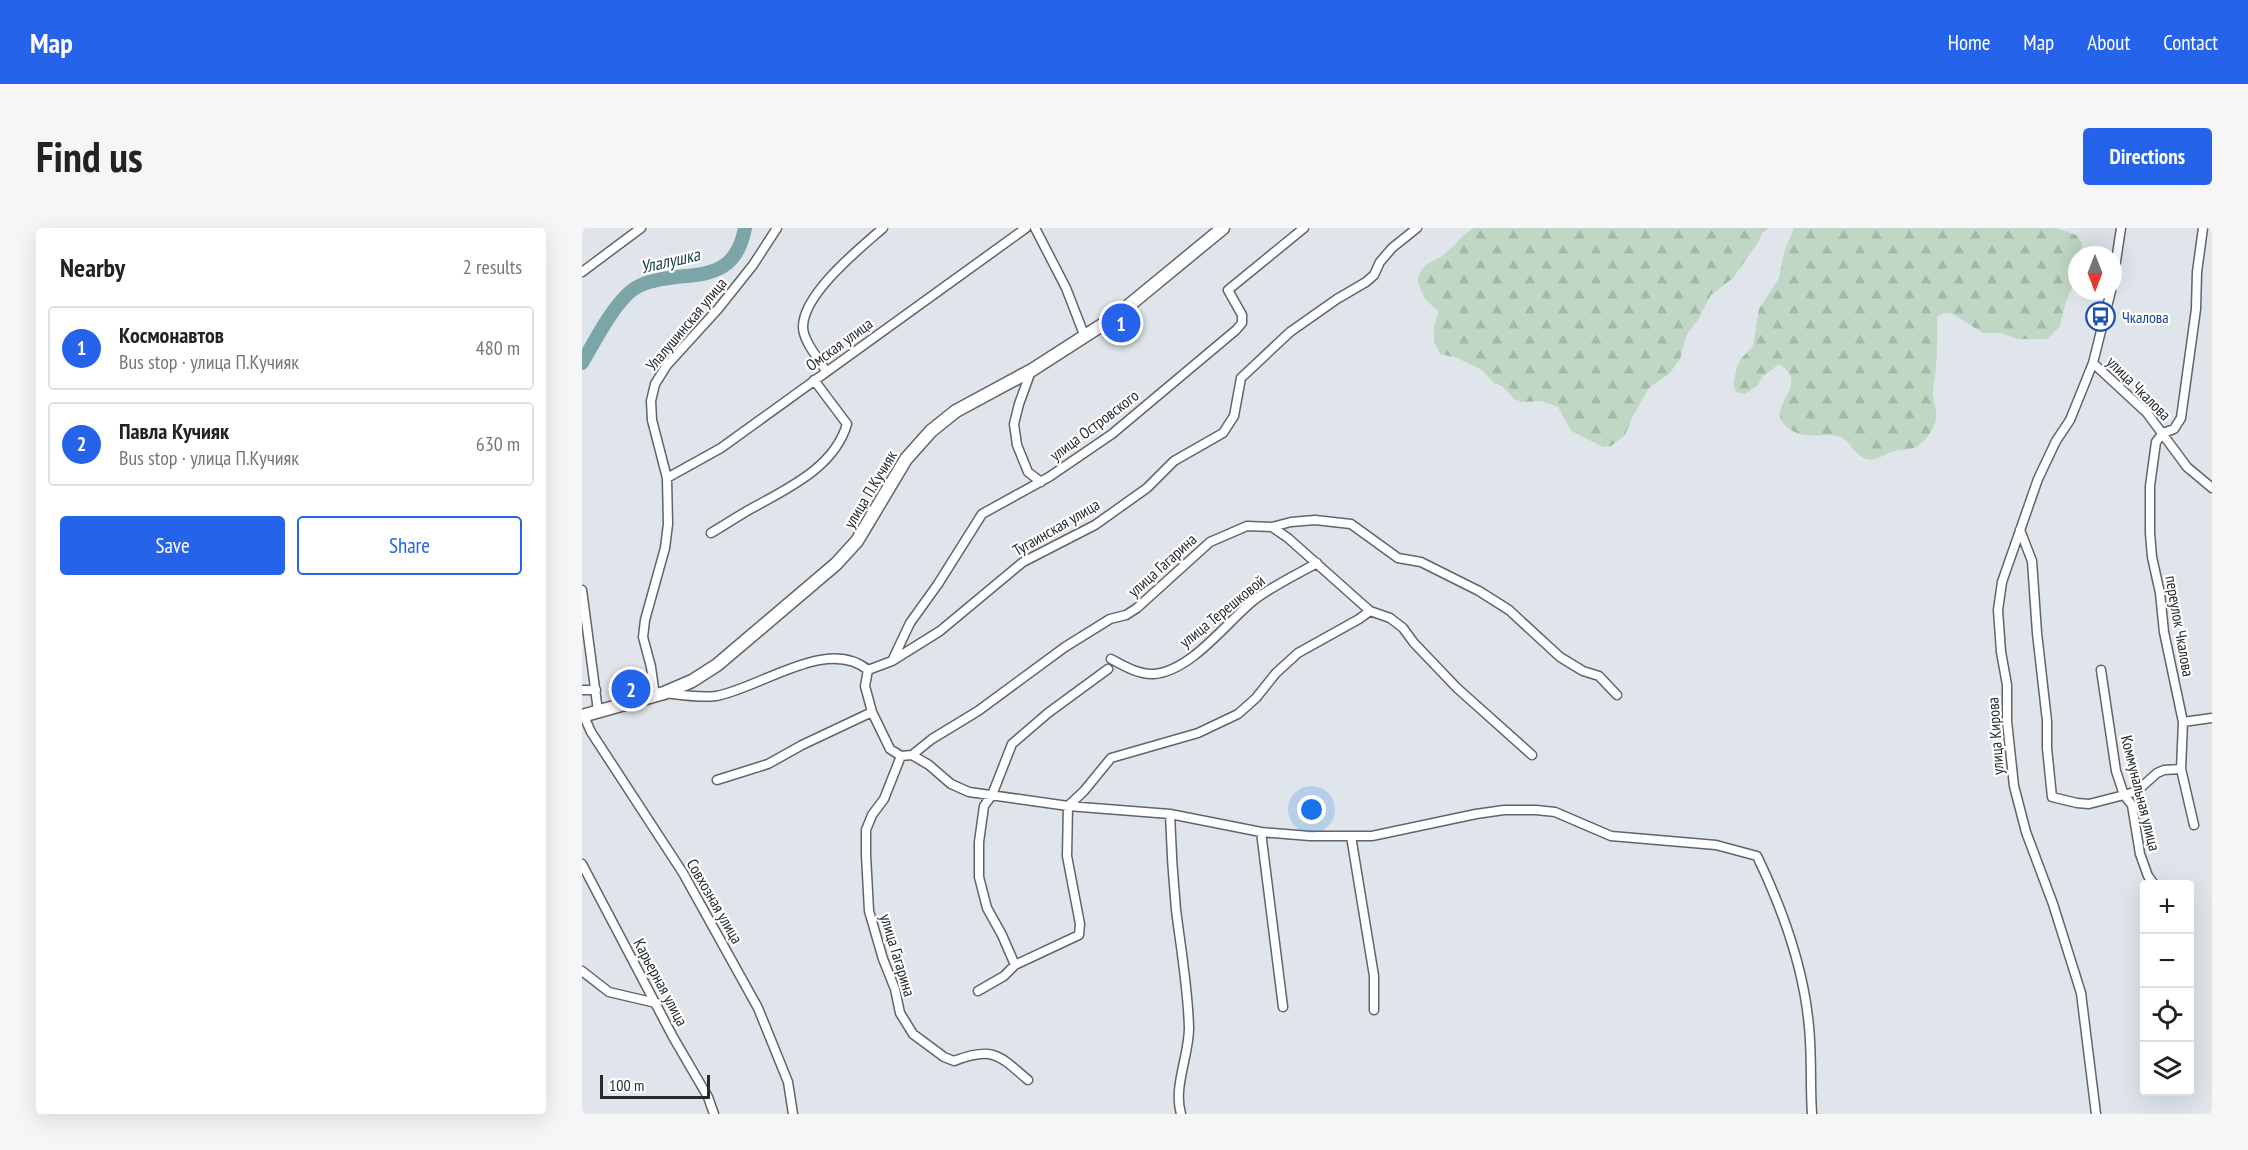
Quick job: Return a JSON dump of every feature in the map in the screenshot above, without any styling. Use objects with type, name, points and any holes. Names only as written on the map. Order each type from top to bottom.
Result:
[{"type":"street","points":[[582,272],[641,228]]},
{"type":"street","name":"Улалушинская улица","points":[[660,694],[643,638],[645,620],[665,548],[668,524],[667,478],[652,420],[651,401],[655,384],[667,365],[718,309],[777,228]]},
{"type":"street","points":[[826,371],[808,342],[803,327],[810,301],[827,280],[882,228]]},
{"type":"street","name":"Омская улица","points":[[667,478],[721,448],[1026,228]]},
{"type":"street","points":[[1035,228],[1066,288],[1084,337]]},
{"type":"street","name":"улица П.Кучияк","points":[[583,716],[660,694],[692,681],[717,665],[837,564],[857,541],[906,459],[931,431],[956,411],[1032,370],[1116,316],[1223,228]]},
{"type":"street","name":"улица Островского","points":[[892,661],[910,623],[938,584],[982,514],[1041,482],[1112,434],[1236,330],[1242,323],[1242,315],[1228,290],[1304,228]]},
{"type":"street","name":"Тугаинская улица","points":[[868,670],[892,661],[940,631],[1023,562],[1095,525],[1147,488],[1174,460],[1223,434],[1234,416],[1241,378],[1290,332],[1366,282],[1392,248],[1418,228]]},
{"type":"street","points":[[2118,246],[2121,228]]},
{"type":"street","points":[[2163,432],[2174,429],[2181,418],[2196,309],[2197,272],[2203,228]]},
{"type":"street","name":"улица Кирова","points":[[2096,1114],[2081,993],[2053,903],[2026,832],[2014,786],[2010,755],[2007,685],[2001,652],[1998,610],[2002,582],[2038,479],[2056,441],[2070,420],[2092,363],[2109,300]]},
{"type":"street","name":"улица Чкалова","points":[[2092,363],[2147,413],[2187,467],[2212,488]]},
{"type":"street","points":[[1032,370],[1014,424],[1017,445],[1029,472],[1041,482]]},
{"type":"street","points":[[711,533],[748,510],[791,488],[831,453],[847,424],[814,380]]},
{"type":"street","name":"переулок Чкалова","points":[[2163,432],[2156,442],[2150,486],[2152,556],[2160,593],[2164,632],[2183,722],[2181,769],[2194,825]]},
{"type":"street","name":"улица Гагарина","points":[[912,755],[932,739],[978,711],[1065,647],[1110,620],[1126,615],[1137,608],[1210,542],[1247,526],[1272,527],[1291,522],[1315,520],[1350,524],[1398,558],[1421,562],[1479,591],[1542,639],[1560,657],[1583,671],[1599,676],[1617,695]]},
{"type":"street","points":[[1272,527],[1370,610],[1390,618],[1402,628],[1457,688],[1532,755]]},
{"type":"street","points":[[2020,530],[2032,561],[2052,797],[2089,804],[2137,790],[2164,770],[2181,769]]},
{"type":"street","name":"улица Терешковой","points":[[1111,659],[1129,669],[1153,674],[1174,669],[1212,641],[1254,601],[1317,563]]},
{"type":"street","points":[[582,590],[598,711]]},
{"type":"street","points":[[978,991],[1004,976],[1016,965],[1078,935],[1080,924],[1067,856],[1068,806],[1112,758],[1198,733],[1238,714],[1298,653],[1359,619],[1370,610]]},
{"type":"street","points":[[660,694],[716,696],[809,663],[841,657],[859,663],[868,670],[866,686],[872,712],[890,749],[901,756],[912,755],[929,765],[951,784],[969,792],[1068,806],[1170,814],[1261,832],[1310,836],[1372,836],[1485,812],[1536,810],[1555,812],[1611,836],[1716,845],[1757,856],[1788,933],[1802,984],[1809,1027],[1812,1114]]},
{"type":"street","points":[[1016,965],[987,908],[980,877],[979,842],[984,806],[992,795],[1012,744],[1048,713],[1108,669]]},
{"type":"street","name":"Коммунальная улица","points":[[2100,670],[2116,771],[2124,795],[2132,805],[2140,854],[2151,880]]},
{"type":"street","points":[[582,690],[596,690]]},
{"type":"street","points":[[717,780],[768,764],[872,712]]},
{"type":"street","name":"Совхозная улица","points":[[583,716],[682,873],[758,1008],[788,1082],[794,1114]]},
{"type":"street","points":[[2183,722],[2212,718]]},
{"type":"street","name":"улица Гагарина","points":[[901,756],[884,799],[872,814],[866,830],[869,911],[883,960],[895,989],[900,1013],[913,1034],[944,1057],[954,1061],[968,1056],[991,1053],[1000,1056],[1028,1080]]},
{"type":"street","points":[[1170,814],[1176,906],[1189,1016],[1189,1037],[1179,1107],[1181,1114]]},
{"type":"street","points":[[1261,832],[1283,1006]]},
{"type":"street","points":[[1351,837],[1374,976],[1374,1010]]},
{"type":"street","name":"Карьерная улица","points":[[582,864],[708,1097],[714,1114]]},
{"type":"street","points":[[582,971],[609,992],[656,1004]]},
{"type":"green space","points":[[1474,228],[1769,228],[1762,233],[1759,241],[1733,278],[1711,295],[1698,320],[1687,334],[1680,359],[1670,373],[1649,388],[1625,435],[1611,446],[1603,447],[1571,431],[1558,407],[1541,401],[1522,402],[1514,399],[1482,370],[1457,358],[1440,354],[1434,333],[1439,312],[1425,299],[1417,280],[1423,268],[1444,255]]},
{"type":"green space","points":[[1794,228],[2056,228],[2076,235],[2082,243],[2082,246],[2068,246],[2068,296],[2060,326],[2047,339],[2017,339],[2001,333],[1983,333],[1953,314],[1945,313],[1937,317],[1937,353],[1933,393],[1936,417],[1931,432],[1916,447],[1894,451],[1875,459],[1861,456],[1847,441],[1835,435],[1804,435],[1791,430],[1782,422],[1780,414],[1791,381],[1788,373],[1779,364],[1762,377],[1758,385],[1745,394],[1736,392],[1733,384],[1737,367],[1740,360],[1753,346],[1759,309],[1779,278],[1784,252]]},
{"type":"waterway","name":"Улалушка","points":[[582,363],[614,309],[631,291],[656,280],[704,274],[718,269],[730,261],[739,248],[745,228]]},
{"type":"place","name":"Чкалова","points":[[2101,317]]},
{"type":"place","name":"Космонавтов","points":[[1121,323]]},
{"type":"place","name":"Павла Кучияк","points":[[631,689]]}]
